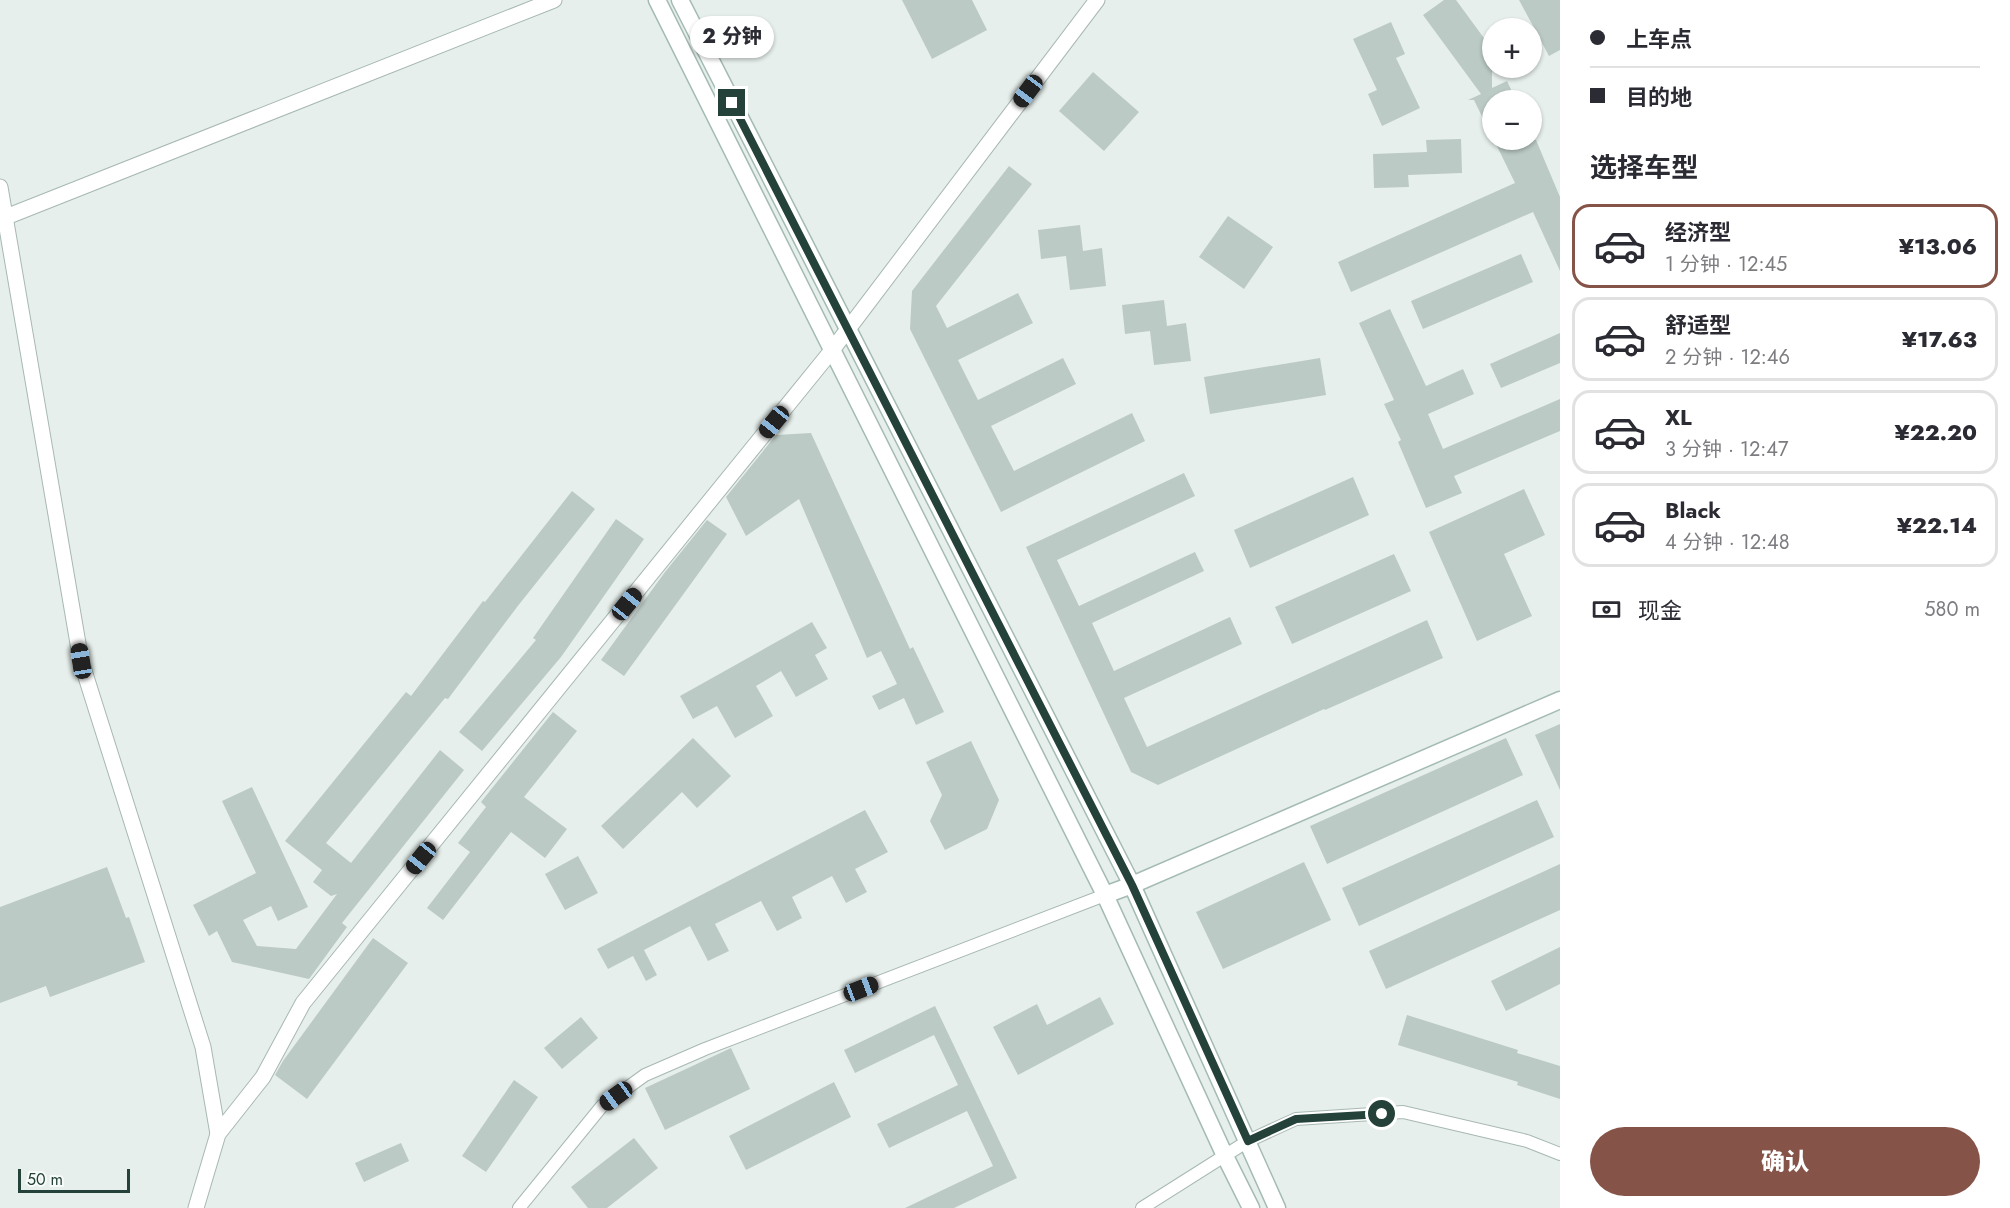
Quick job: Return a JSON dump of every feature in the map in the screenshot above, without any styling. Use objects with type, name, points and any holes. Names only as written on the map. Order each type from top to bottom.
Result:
[{"type":"main road","points":[[657,0],[1105,894],[1251,1208]]},
{"type":"main road","points":[[680,0],[1132,885],[1277,1208]]},
{"type":"main road","points":[[1105,894],[1132,885],[1560,700]]},
{"type":"street","points":[[6,217],[554,0]]},
{"type":"street","points":[[196,1208],[218,1134],[263,1077],[303,1003],[833,349],[1097,0]]},
{"type":"street","points":[[0,187],[81,661],[203,1047],[218,1134]]},
{"type":"street","points":[[519,1208],[602,1106],[645,1075],[705,1049],[1105,894]]},
{"type":"street","points":[[1142,1208],[1248,1141],[1296,1119],[1403,1112],[1527,1141],[1560,1154]]},
{"type":"building","points":[[902,0],[972,0],[987,30],[932,59]]},
{"type":"building","points":[[1444,0],[1456,0],[1482,35],[1482,78],[1492,78],[1492,88],[1507,81],[1511,90],[1482,90],[1482,116],[1474,100],[1468,100],[1481,94],[1423,15]]},
{"type":"building","points":[[1519,0],[1560,0],[1560,50],[1549,56],[1542,43],[1542,18],[1529,18]]},
{"type":"building","points":[[1391,22],[1405,54],[1396,58],[1420,108],[1382,126],[1368,94],[1377,90],[1353,39]]},
{"type":"building","points":[[1093,72],[1139,112],[1104,151],[1059,111]]},
{"type":"building","points":[[1461,139],[1462,173],[1408,175],[1409,187],[1374,188],[1373,154],[1427,152],[1426,140]]},
{"type":"building","points":[[1499,150],[1540,150],[1560,197],[1560,271],[1533,212],[1351,292],[1338,262],[1515,183]]},
{"type":"building","points":[[1009,166],[1032,184],[936,306],[947,328],[1018,293],[1033,323],[958,360],[978,400],[1063,358],[1076,384],[991,426],[1014,471],[1132,413],[1145,441],[1001,512],[910,329],[912,291]]},
{"type":"building","points":[[1228,216],[1273,247],[1244,289],[1199,257]]},
{"type":"building","points":[[1080,225],[1083,251],[1102,248],[1106,286],[1070,290],[1066,256],[1041,259],[1038,230]]},
{"type":"building","points":[[1521,254],[1533,282],[1423,329],[1411,301]]},
{"type":"building","points":[[1164,300],[1167,326],[1186,323],[1191,361],[1154,365],[1150,331],[1125,334],[1122,305]]},
{"type":"building","points":[[1390,309],[1426,386],[1463,369],[1474,394],[1428,414],[1443,449],[1560,399],[1560,431],[1454,476],[1462,493],[1426,508],[1398,442],[1401,440],[1384,404],[1394,400],[1359,323]]},
{"type":"building","points":[[1560,333],[1560,363],[1501,388],[1490,364]]},
{"type":"building","points":[[1320,358],[1326,395],[1210,414],[1204,377]]},
{"type":"building","points":[[811,433],[910,649],[913,647],[944,712],[916,725],[904,698],[879,710],[872,696],[897,684],[881,651],[867,658],[799,499],[746,536],[726,497],[776,435]]},
{"type":"building","points":[[1184,473],[1195,496],[1057,560],[1079,606],[1195,552],[1204,571],[1092,623],[1114,671],[1230,617],[1242,644],[1124,698],[1147,747],[1427,620],[1443,658],[1324,709],[1158,785],[1131,772],[1026,547]]},
{"type":"building","points":[[1353,477],[1369,515],[1250,568],[1234,530]]},
{"type":"building","points":[[1524,489],[1545,535],[1504,554],[1532,616],[1477,641],[1429,532]]},
{"type":"building","points":[[572,491],[595,509],[448,699],[445,698],[326,843],[351,863],[440,750],[464,770],[342,923],[347,927],[309,979],[232,962],[217,931],[209,936],[193,905],[256,873],[222,801],[252,787],[308,907],[278,921],[271,906],[243,920],[257,946],[296,949],[337,894],[331,896],[313,882],[322,870],[285,841],[406,692],[411,696],[483,601],[485,602]]},
{"type":"building","points":[[616,519],[644,539],[561,657],[482,751],[459,732],[536,640],[533,638]]},
{"type":"building","points":[[707,520],[727,534],[624,676],[601,660],[665,572]]},
{"type":"building","points":[[1394,554],[1411,591],[1292,644],[1275,607]]},
{"type":"building","points":[[812,622],[827,648],[815,655],[828,679],[796,697],[781,671],[756,686],[773,716],[735,738],[717,706],[693,719],[680,696]]},
{"type":"building","points":[[553,712],[577,731],[524,797],[567,829],[545,858],[511,832],[443,920],[427,908],[470,852],[458,843],[486,807],[481,802]]},
{"type":"building","points":[[1560,724],[1560,790],[1535,735]]},
{"type":"building","points":[[693,738],[731,776],[697,808],[682,792],[623,849],[601,826]]},
{"type":"building","points":[[1506,738],[1523,775],[1327,864],[1310,826]]},
{"type":"building","points":[[971,741],[999,800],[987,829],[945,850],[930,821],[942,795],[926,762]]},
{"type":"building","points":[[1537,800],[1554,837],[1359,926],[1342,888]]},
{"type":"building","points":[[865,810],[888,852],[855,869],[867,892],[846,903],[832,876],[792,897],[802,918],[777,931],[761,901],[715,924],[729,951],[708,961],[690,926],[644,950],[657,975],[646,981],[633,956],[608,969],[597,949]]},
{"type":"building","points":[[578,856],[598,893],[565,910],[545,874]]},
{"type":"building","points":[[1304,862],[1331,920],[1223,969],[1196,912]]},
{"type":"building","points":[[1560,864],[1560,910],[1386,989],[1369,951]]},
{"type":"building","points":[[107,867],[126,918],[129,917],[145,962],[50,997],[46,986],[0,1003],[0,907]]},
{"type":"building","points":[[373,938],[408,963],[307,1099],[275,1075]]},
{"type":"building","points":[[1560,947],[1560,984],[1506,1011],[1491,981]]},
{"type":"building","points":[[1100,997],[1114,1024],[1018,1075],[993,1027],[1037,1004],[1047,1025]]},
{"type":"building","points":[[935,1006],[1017,1178],[954,1208],[905,1208],[993,1166],[967,1111],[889,1148],[877,1124],[958,1085],[934,1035],[855,1073],[844,1050]]},
{"type":"building","points":[[1407,1015],[1518,1050],[1517,1053],[1560,1066],[1560,1099],[1517,1085],[1518,1082],[1398,1045]]},
{"type":"building","points":[[581,1017],[598,1038],[562,1069],[544,1048]]},
{"type":"building","points":[[731,1048],[750,1089],[665,1130],[645,1088]]},
{"type":"building","points":[[514,1080],[538,1097],[486,1172],[462,1156]]},
{"type":"building","points":[[834,1082],[851,1117],[746,1170],[729,1136]]},
{"type":"building","points":[[634,1138],[658,1168],[607,1208],[588,1208],[571,1187]]},
{"type":"building","points":[[401,1143],[409,1161],[364,1182],[355,1163]]},
{"type":"route","points":[[732,103],[1132,885],[1248,1141],[1296,1119],[1382,1114]]}]
